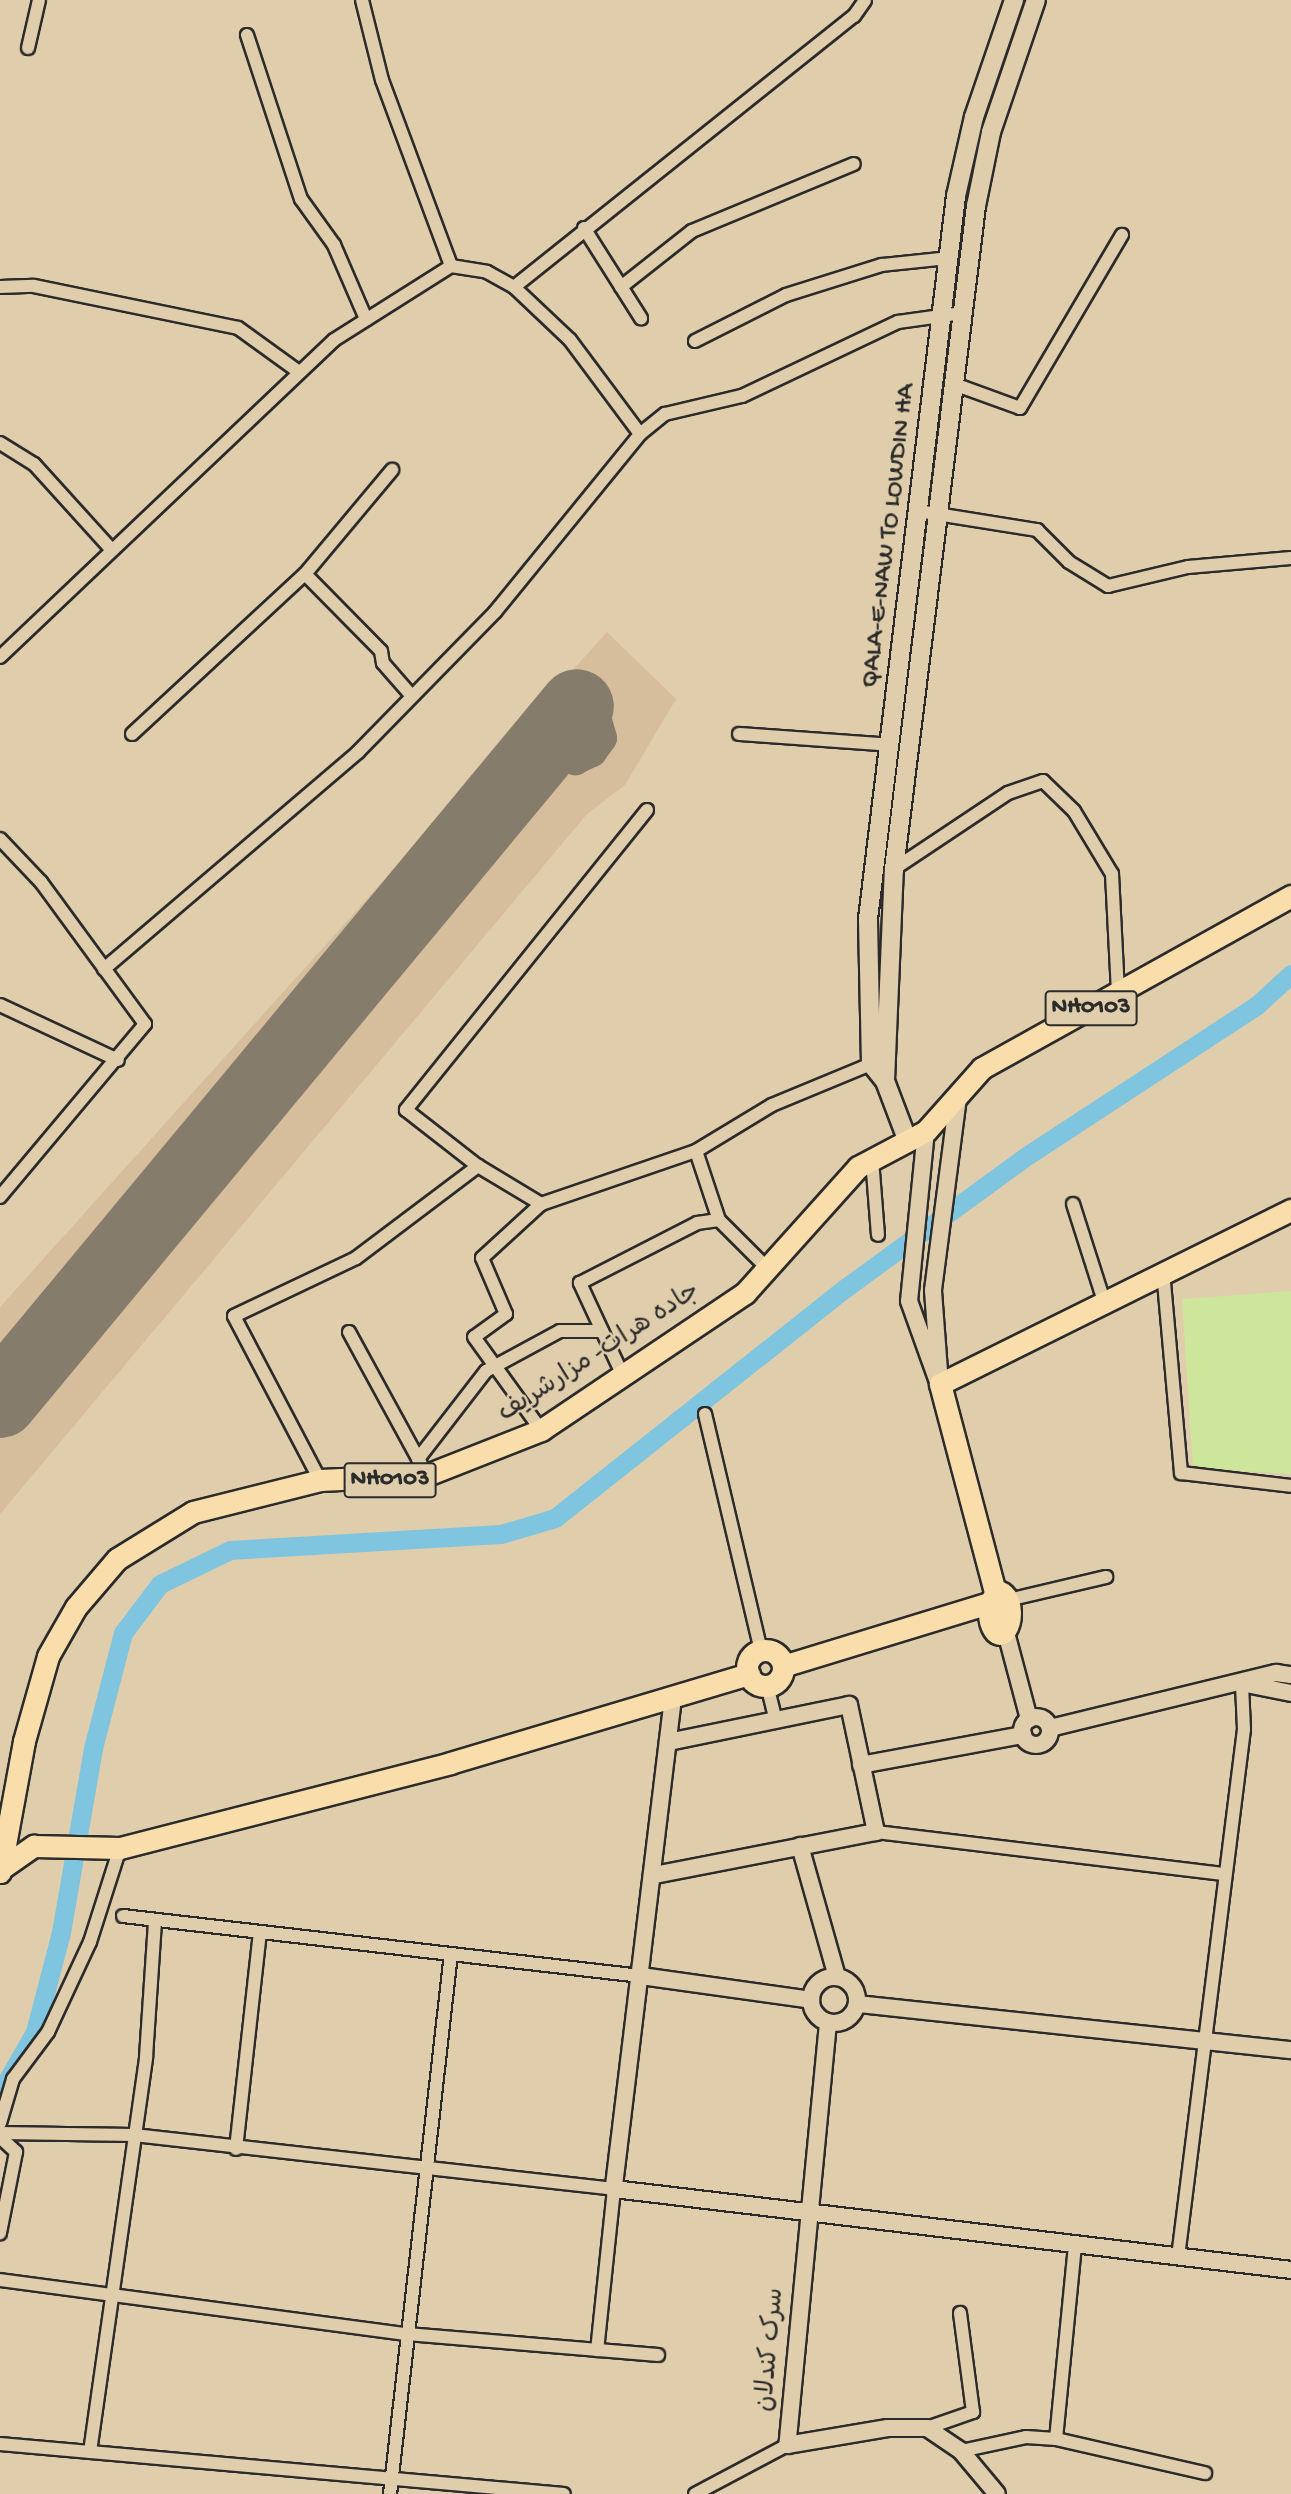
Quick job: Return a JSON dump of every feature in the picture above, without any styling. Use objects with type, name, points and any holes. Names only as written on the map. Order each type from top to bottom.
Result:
[{"type":"main road","name":"QALA-E-NAW TO LOWDIN HA","points":[[885,1081],[894,869],[891,745],[918,511],[949,258],[974,117],[1014,0]]},
{"type":"main road","name":"QALA-E-NAW TO LOWDIN HA","points":[[917,1135],[885,1081],[871,1064],[868,919],[893,798],[938,515],[962,313],[991,132],[1036,0]]},
{"type":"main road","name":"جاده هرات- مزارشریف","points":[[1,1870],[48,1656],[76,1607],[117,1559],[164,1526],[193,1512],[320,1480],[423,1467],[541,1430],[624,1378],[745,1293],[818,1205],[872,1158],[917,1135],[958,1098],[982,1068],[1291,896]]},
{"type":"main road","points":[[783,1666],[998,1602],[940,1384],[1104,1300],[1291,1210]]},
{"type":"main road","points":[[1,1870],[34,1846],[120,1848],[673,1698],[781,1676],[783,1666],[773,1652],[761,1651],[748,1662],[758,1680]]},
{"type":"street","points":[[28,48],[39,0]]},
{"type":"street","points":[[362,0],[383,80],[452,266]]},
{"type":"street","points":[[514,287],[584,228],[854,16],[865,0]]},
{"type":"street","points":[[247,36],[301,199],[334,245],[366,319]]},
{"type":"street","points":[[621,286],[692,231],[854,164]]},
{"type":"street","points":[[584,228],[641,318]]},
{"type":"street","points":[[954,384],[1020,408],[1122,235]]},
{"type":"street","points":[[695,341],[786,295],[882,265],[949,258]]},
{"type":"street","points":[[0,657],[299,372],[366,319],[452,266],[487,272],[514,287],[578,349],[640,434]]},
{"type":"street","points":[[0,287],[34,286],[238,328],[299,372]]},
{"type":"street","points":[[104,969],[311,796],[524,580],[640,434],[665,414],[743,396],[868,335],[943,312],[962,313]]},
{"type":"street","points":[[0,443],[34,464],[111,549]]},
{"type":"street","points":[[132,734],[304,574],[392,470]]},
{"type":"street","points":[[918,511],[1037,530],[1069,562],[1108,586],[1188,566],[1291,558]]},
{"type":"street","points":[[304,574],[381,651],[383,663],[410,694]]},
{"type":"street","points":[[739,734],[891,745]]},
{"type":"street","points":[[894,869],[1008,793],[1043,781],[1074,811],[1112,874],[1118,993]]},
{"type":"street","points":[[541,1204],[478,1166],[409,1114],[407,1104],[647,810]]},
{"type":"street","points":[[0,839],[145,1024],[118,1060],[0,1197]]},
{"type":"street","points":[[0,1005],[118,1060]]},
{"type":"street","points":[[541,1430],[499,1366],[474,1337],[506,1314],[482,1258],[541,1204],[696,1151],[772,1105],[871,1064]]},
{"type":"street","points":[[940,1384],[933,1290],[958,1098]]},
{"type":"street","points":[[917,1135],[925,1168],[909,1301],[940,1384]]},
{"type":"street","points":[[696,1151],[719,1220],[767,1268]]},
{"type":"street","points":[[872,1158],[878,1235]]},
{"type":"street","points":[[320,1480],[234,1316],[356,1258],[478,1166]]},
{"type":"street","points":[[1073,1204],[1104,1300]]},
{"type":"street","points":[[624,1378],[580,1287],[583,1279],[697,1223],[719,1220]]},
{"type":"street","points":[[1163,1271],[1181,1473],[1291,1486]]},
{"type":"street","points":[[349,1332],[423,1467],[476,1380],[560,1331],[603,1331]]},
{"type":"street","points":[[705,1414],[761,1651]]},
{"type":"street","points":[[1106,1577],[998,1602],[1026,1727],[1037,1744],[1050,1728],[1291,1675]]},
{"type":"street","points":[[758,1680],[776,1720]]},
{"type":"street","points":[[1244,1685],[1291,1693]]},
{"type":"street","points":[[1178,2257],[1201,2038],[1244,1728],[1244,1685]]},
{"type":"street","points":[[597,2350],[673,1698]]},
{"type":"street","points":[[668,1742],[849,1706],[876,1832]]},
{"type":"street","points":[[861,1765],[1026,1727],[1044,1719],[1050,1728]]},
{"type":"street","points":[[654,1875],[876,1832],[1223,1874]]},
{"type":"street","points":[[800,1846],[836,1977],[855,1989],[858,2004],[844,2022],[828,2023],[816,2015],[811,2000],[816,1986],[836,1977]]},
{"type":"street","points":[[0,2123],[13,2080],[48,2032],[90,1942],[120,1848]]},
{"type":"street","points":[[123,1916],[641,1976],[811,2000]]},
{"type":"street","points":[[90,2452],[110,2292],[134,2135],[155,1920]]},
{"type":"street","points":[[236,2149],[260,1933]]},
{"type":"street","points":[[390,2494],[394,2478],[407,2334],[429,2171],[451,1954]]},
{"type":"street","points":[[858,2004],[1201,2038],[1291,2050]]},
{"type":"street","name":"سرک کندلان","points":[[828,2023],[787,2445],[888,2428],[926,2428]]},
{"type":"street","points":[[0,2135],[134,2135],[1291,2270]]},
{"type":"street","points":[[0,2135],[16,2152],[0,2233]]},
{"type":"street","points":[[1056,2439],[1075,2244]]},
{"type":"street","points":[[0,2280],[110,2292],[407,2334],[659,2355]]},
{"type":"street","points":[[926,2428],[973,2412],[960,2314]]},
{"type":"street","points":[[926,2428],[961,2451],[997,2494]]},
{"type":"street","points":[[961,2451],[1026,2437],[1056,2439],[1205,2473]]},
{"type":"street","points":[[0,2444],[564,2494]]},
{"type":"street","points":[[697,2494],[787,2445]]},
{"type":"shaded area","points":[[607,632],[676,699],[625,785],[587,814],[0,1514],[0,1307]]},
{"type":"green space","points":[[1291,1291],[1291,1474],[1193,1468],[1182,1299]]},
{"type":"waterway","points":[[0,2093],[35,2032],[61,1932],[93,1748],[123,1633],[160,1584],[230,1550],[501,1534],[555,1518],[844,1289],[1028,1155],[1257,1005],[1291,974]]},
{"type":"taxiway","points":[[545,745],[575,760],[592,752],[602,738],[597,721],[577,706]]},
{"type":"runway","points":[[0,1401],[577,706]]}]
